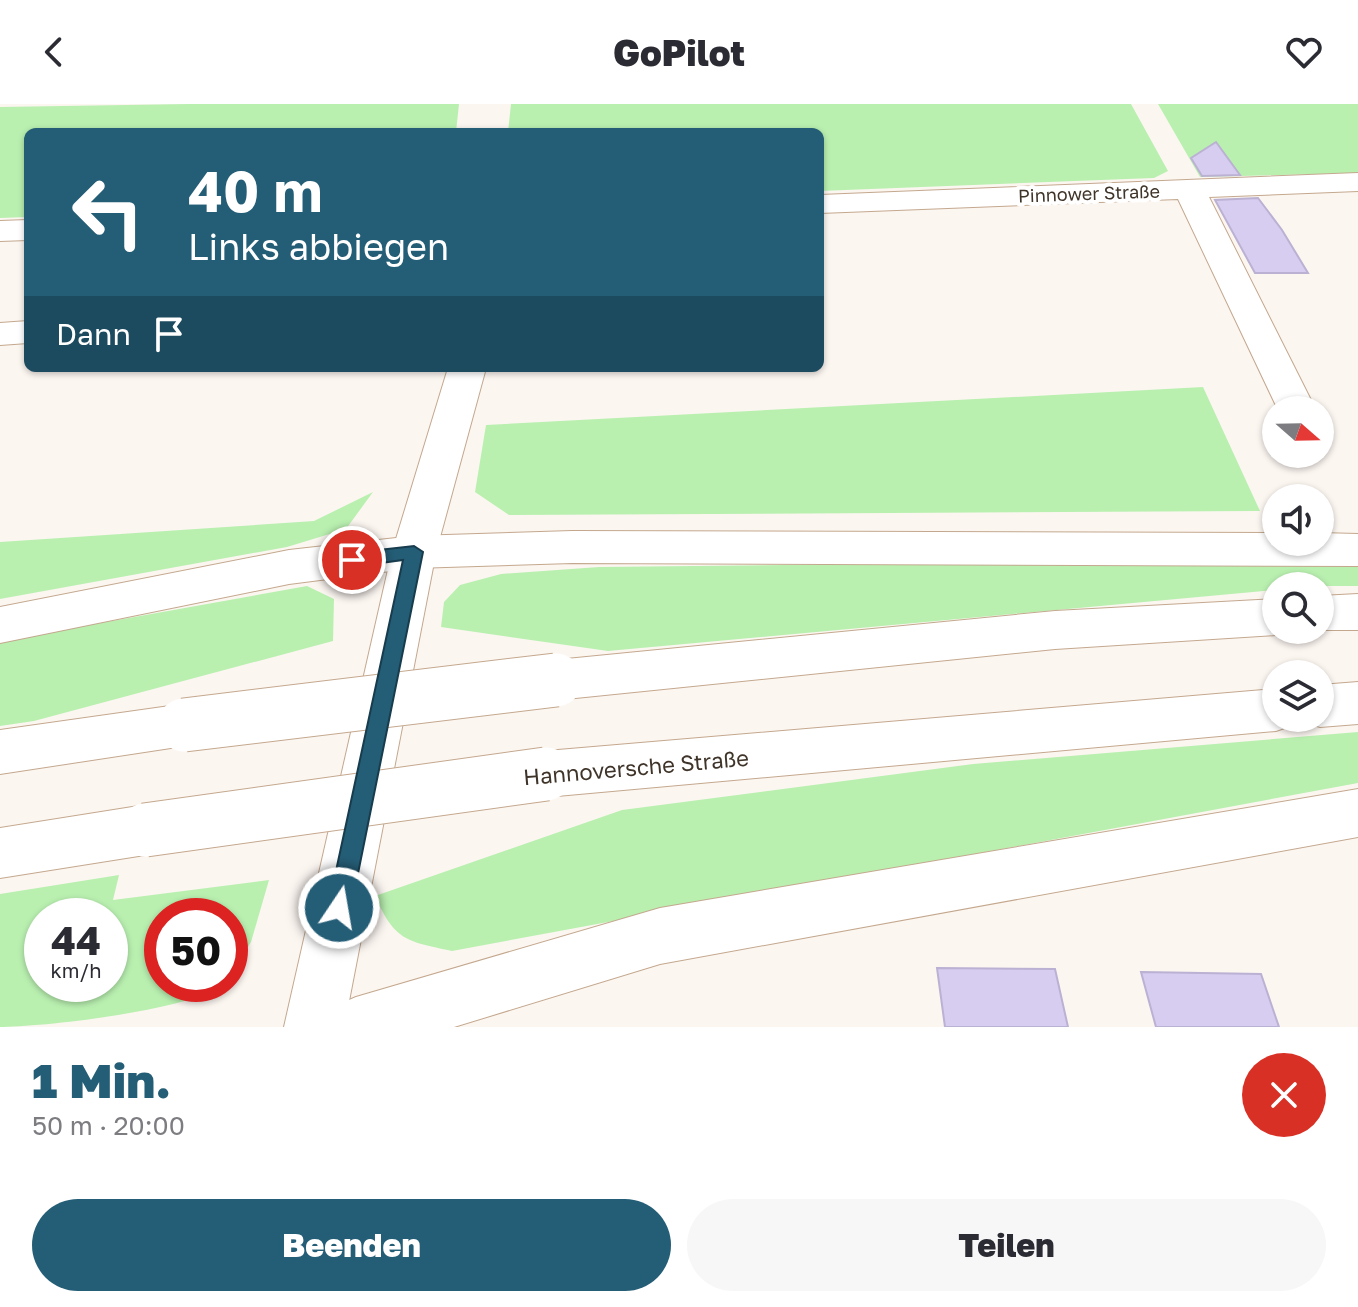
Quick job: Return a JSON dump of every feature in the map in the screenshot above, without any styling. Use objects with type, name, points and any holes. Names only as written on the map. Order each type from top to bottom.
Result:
[{"type":"main road","name":"Pinnower Straße","points":[[824,204],[1358,182]]},
{"type":"main road","points":[[1189,189],[1290,396]]},
{"type":"main road","points":[[0,231],[24,230]]},
{"type":"main road","points":[[0,334],[24,332]]},
{"type":"main road","points":[[314,1027],[414,552],[466,372]]},
{"type":"main road","points":[[0,625],[289,567],[414,552],[572,547],[1358,550]]},
{"type":"main road","points":[[1334,613],[1358,612]]},
{"type":"main road","points":[[0,752],[184,725],[556,680],[1055,630],[1262,618]]},
{"type":"main road","points":[[1334,705],[1358,703]]},
{"type":"main road","name":"Hannoversche Straße","points":[[0,853],[546,774],[1262,711]]},
{"type":"main road","points":[[356,1027],[660,936],[1358,813]]},
{"type":"green space","points":[[459,104],[456,128],[24,128],[24,217],[0,218],[0,107]]},
{"type":"green space","points":[[511,104],[1131,104],[1168,171],[1154,178],[824,191],[824,128],[508,128]]},
{"type":"green space","points":[[1158,104],[1358,104],[1358,173],[1200,177]]},
{"type":"green space","points":[[1203,387],[1260,511],[509,515],[475,492],[486,425]]},
{"type":"green space","points":[[373,492],[346,529],[287,547],[0,599],[0,542],[314,521]]},
{"type":"green space","points":[[1358,564],[1358,586],[1334,586],[1334,572],[1262,572],[1262,591],[608,651],[441,627],[444,602],[460,585],[501,574],[599,567]]},
{"type":"green space","points":[[307,586],[334,599],[333,641],[34,721],[0,726],[0,641]]},
{"type":"green space","points":[[1358,732],[1358,783],[452,951],[404,937],[389,922],[375,896],[622,810],[973,764]]},
{"type":"green space","points":[[119,875],[113,898],[24,898],[24,1002],[128,1002],[128,898],[269,880],[248,947],[248,898],[144,898],[144,1002],[182,1002],[82,1020],[0,1027],[0,894]]},
{"type":"building","points":[[1216,142],[1240,175],[1202,176],[1191,158]]},
{"type":"building","points":[[1258,198],[1308,273],[1255,273],[1215,200]]},
{"type":"building","points":[[937,968],[1055,969],[1068,1027],[945,1027]]},
{"type":"building","points":[[1141,972],[1261,974],[1279,1027],[1156,1027]]},
{"type":"route","points":[[339,908],[414,552],[352,560]]}]
